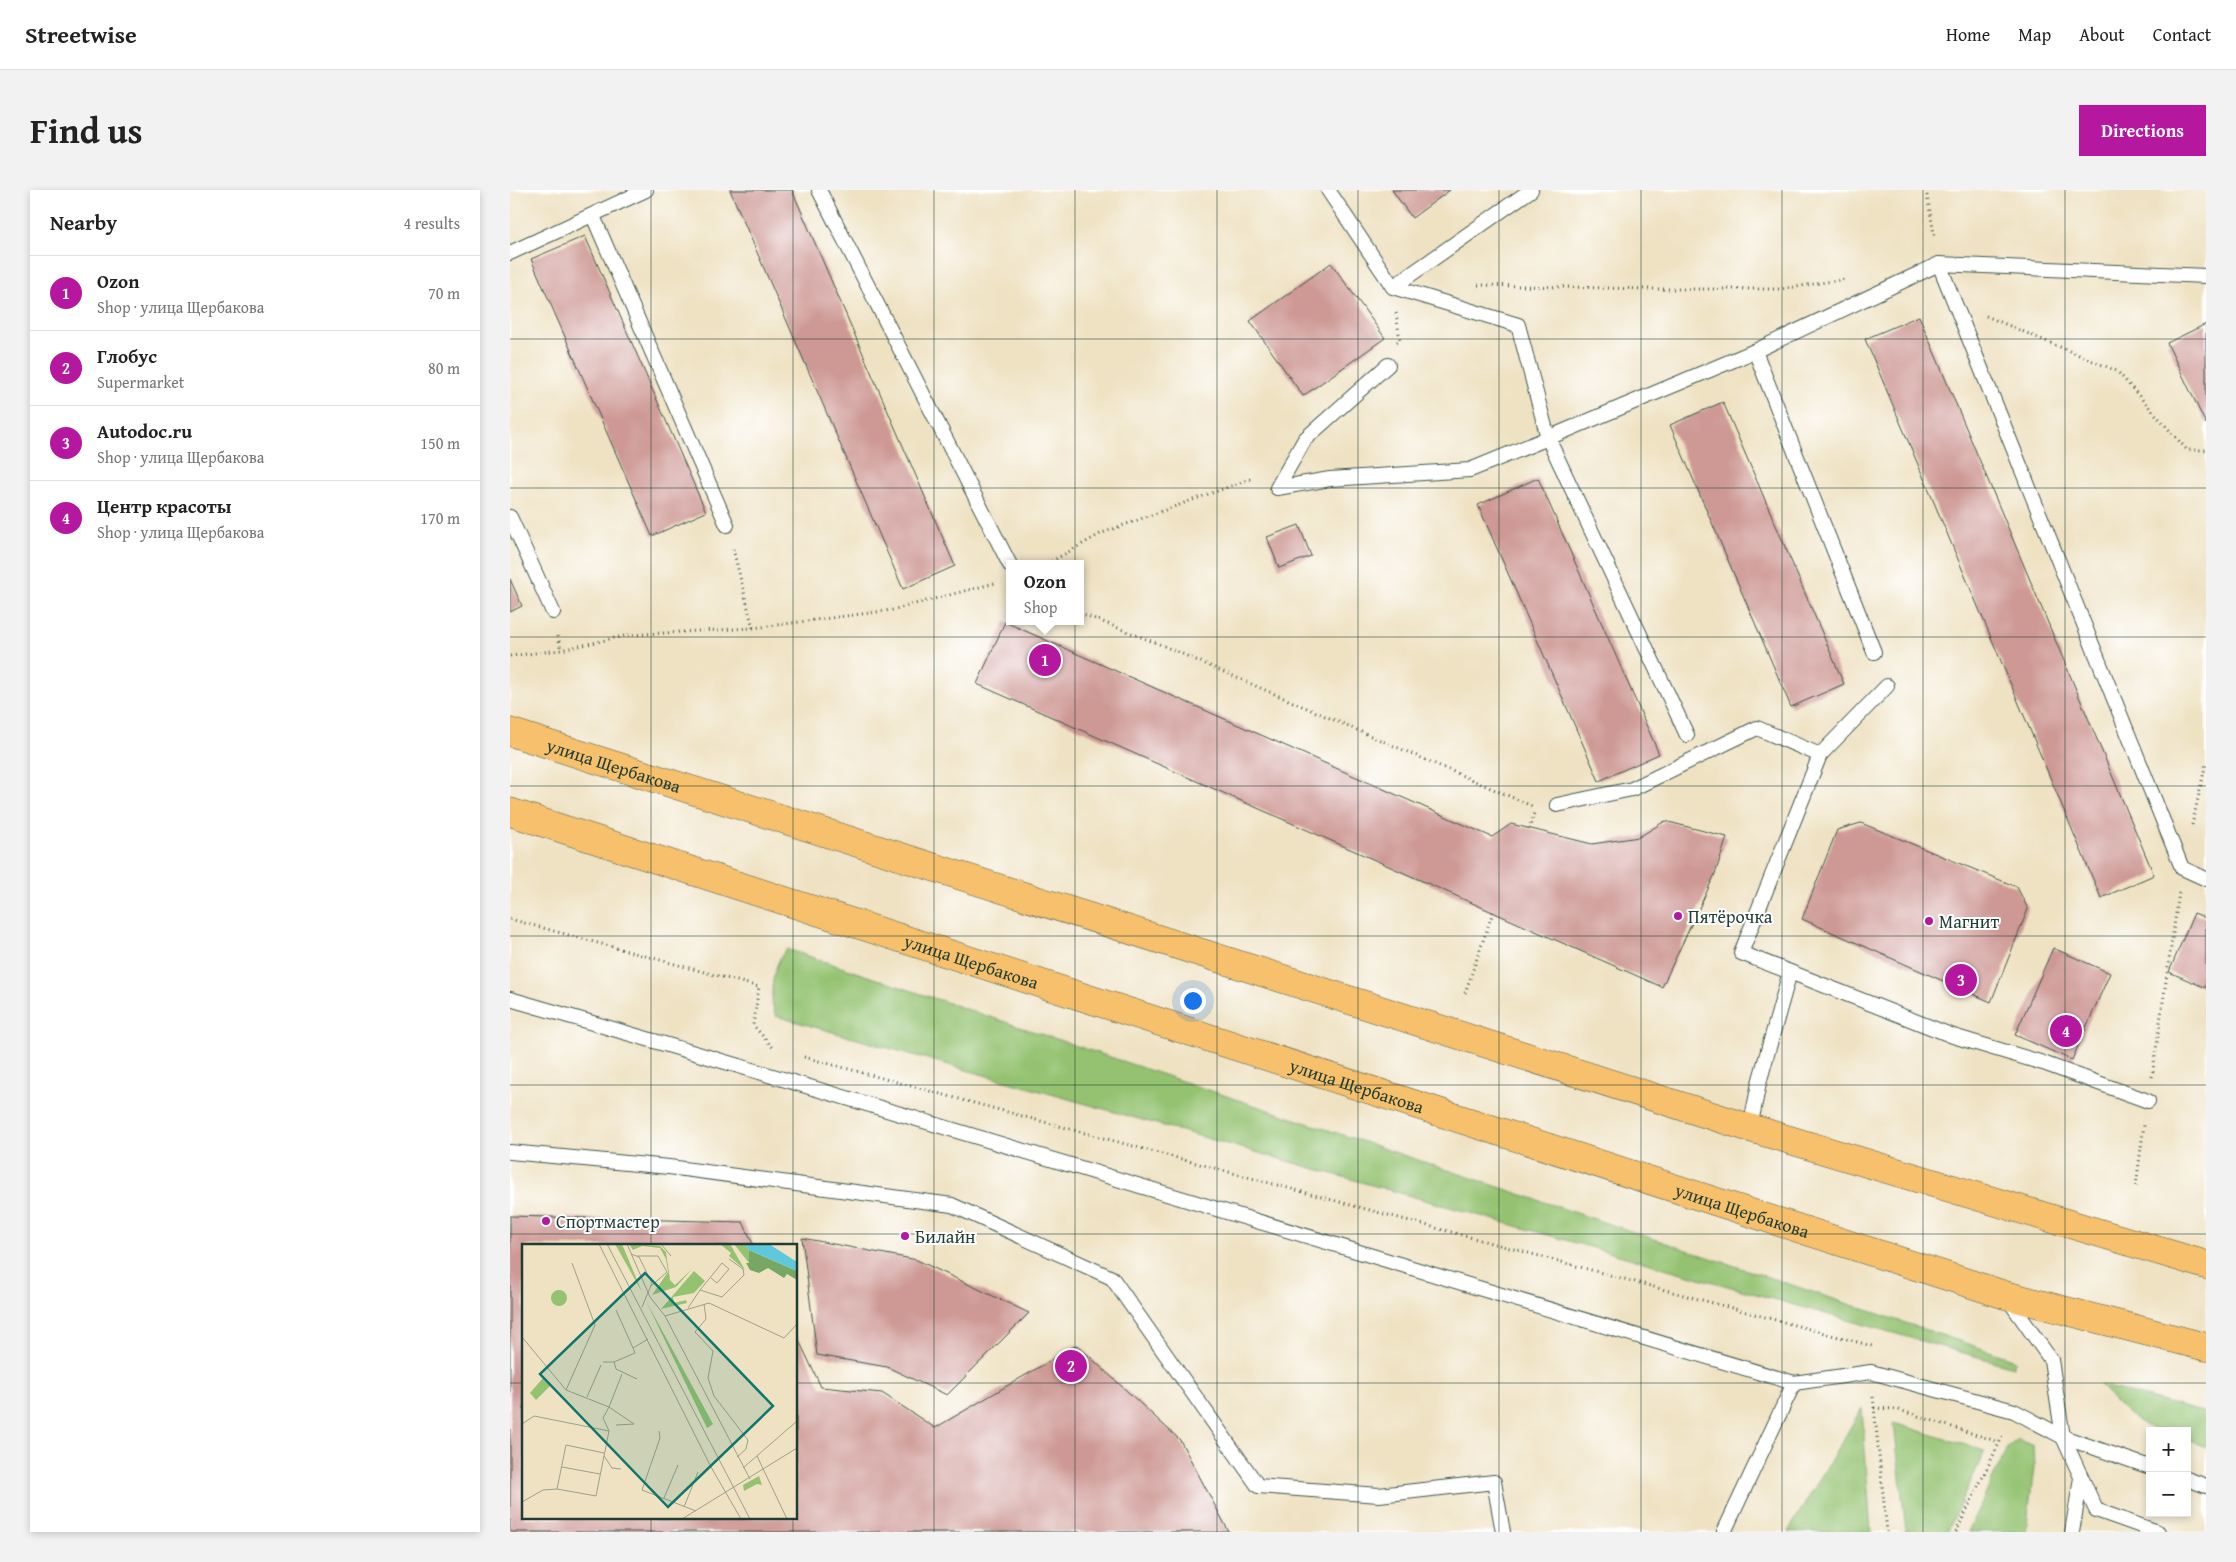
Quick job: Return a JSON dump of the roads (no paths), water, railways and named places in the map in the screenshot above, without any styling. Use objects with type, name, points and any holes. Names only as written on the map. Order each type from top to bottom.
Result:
[{"type":"main road","name":"улица Щербакова","points":[[510,732],[1750,1128],[2206,1265]]},
{"type":"main road","name":"улица Щербакова","points":[[510,812],[2005,1295],[2206,1347]]},
{"type":"lane","points":[[510,252],[593,216],[646,190]]},
{"type":"lane","points":[[819,190],[1007,560]]},
{"type":"lane","points":[[1328,190],[1393,287],[1518,326],[1548,438],[1687,735]]},
{"type":"lane","points":[[1393,287],[1530,190]]},
{"type":"lane","points":[[593,216],[727,525]]},
{"type":"lane","points":[[1939,264],[2182,868],[2206,879]]},
{"type":"lane","points":[[1388,364],[1305,439],[1278,488],[1330,480],[1470,470],[1755,351],[1939,264],[2206,276]]},
{"type":"lane","points":[[1755,351],[1874,652]]},
{"type":"lane","points":[[510,517],[552,612]]},
{"type":"lane","points":[[1887,686],[1820,755],[1741,953],[1953,1036],[2043,1063],[2148,1101]]},
{"type":"lane","points":[[1557,805],[1632,789],[1756,728],[1820,755]]},
{"type":"lane","points":[[1750,1128],[1759,1083],[1790,972]]},
{"type":"lane","points":[[510,999],[758,1071],[1283,1231],[1794,1383],[1871,1372],[2014,1411],[2063,1437],[2146,1466]]},
{"type":"lane","points":[[510,1152],[669,1167],[952,1205],[1112,1278],[1258,1486],[1379,1495],[1494,1482],[1503,1532]]},
{"type":"lane","points":[[2005,1295],[2051,1360],[2063,1437],[2096,1510],[2158,1532]]},
{"type":"lane","points":[[1724,1532],[1794,1383]]},
{"type":"lane","points":[[2072,1532],[2081,1478]]},
{"type":"lane","points":[[2191,1480],[2206,1486]]},
{"type":"place","name":"Ozon","points":[[1045,660]]},
{"type":"place","name":"Пятёрочка","points":[[1678,916]]},
{"type":"place","name":"Магнит","points":[[1929,921]]},
{"type":"place","name":"Autodoc.ru","points":[[1961,980]]},
{"type":"place","name":"Центр красоты","points":[[2066,1031]]},
{"type":"place","name":"Спортмастер","points":[[546,1221]]},
{"type":"place","name":"Билайн","points":[[905,1236]]},
{"type":"place","name":"Глобус","points":[[1071,1366]]}]
